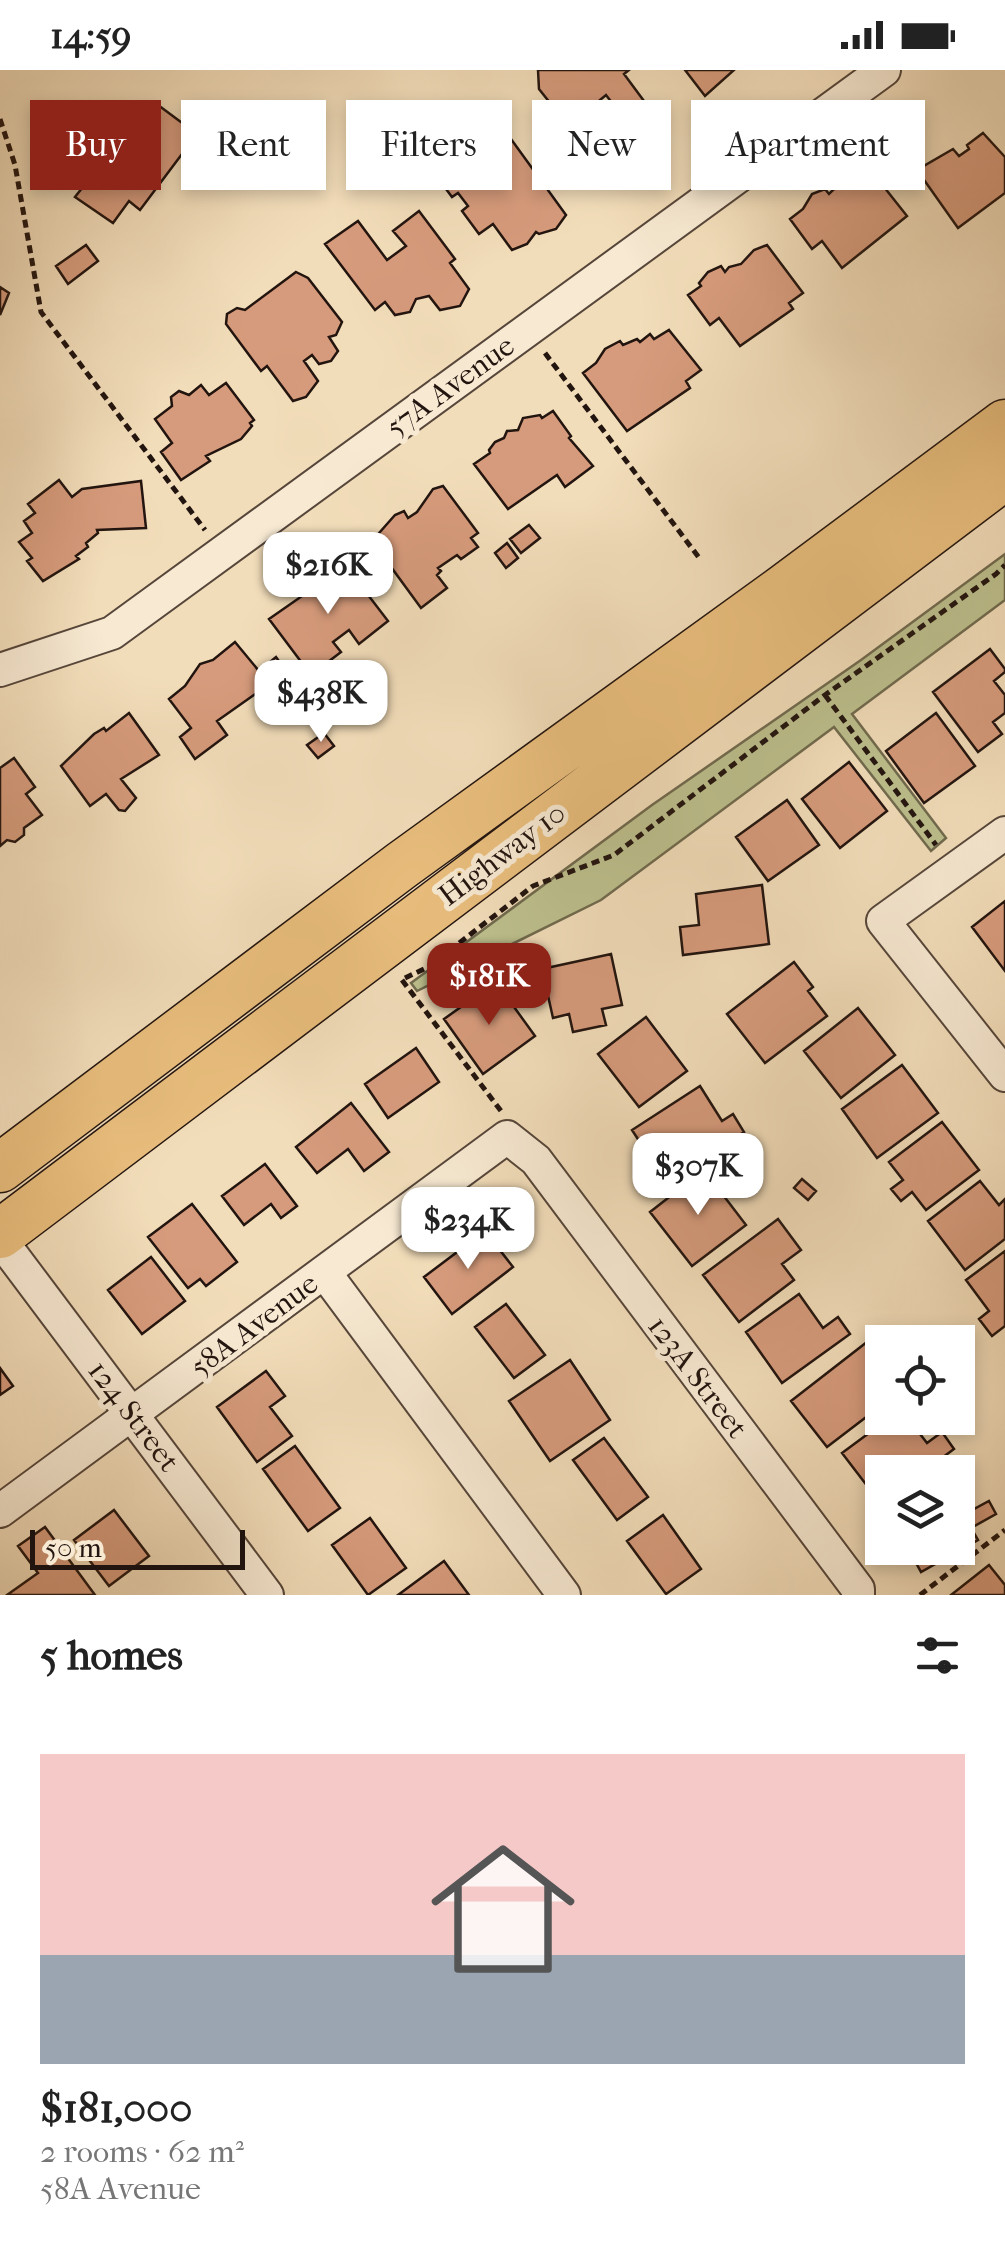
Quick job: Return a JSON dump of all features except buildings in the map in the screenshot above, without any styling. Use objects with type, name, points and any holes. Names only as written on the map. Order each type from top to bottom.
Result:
[{"type":"highway","name":"Highway 10","points":[[0,1168],[402,865],[1005,424]]},
{"type":"highway","name":"Highway 10","points":[[0,1234],[1005,475]]},
{"type":"highway","points":[[0,1234],[11,1198],[23,1181],[383,909],[402,865]]},
{"type":"street","name":"57A Avenue","points":[[0,670],[112,633],[884,70]]},
{"type":"street","points":[[1005,833],[884,921],[1005,1075]]},
{"type":"street","name":"123A Street","points":[[507,1137],[547,1151],[858,1589],[858,1595]]},
{"type":"street","name":"58A Avenue","points":[[0,1511],[507,1137]]},
{"type":"street","name":"124 Street","points":[[0,1234],[267,1595]]},
{"type":"street","points":[[325,1273],[564,1595]]},
{"type":"path","points":[[0,119],[15,164],[41,312],[222,552]]},
{"type":"path","points":[[528,330],[700,558]]},
{"type":"path","points":[[507,1137],[506,1118],[402,980],[428,967],[533,886],[614,855],[1005,565]]},
{"type":"path","points":[[825,695],[954,870]]},
{"type":"path","points":[[920,1595],[1005,1530]]},
{"type":"green space","points":[[1005,554],[1005,600],[852,714],[946,838],[931,851],[834,727],[601,900],[417,991],[411,983],[652,805]]}]
